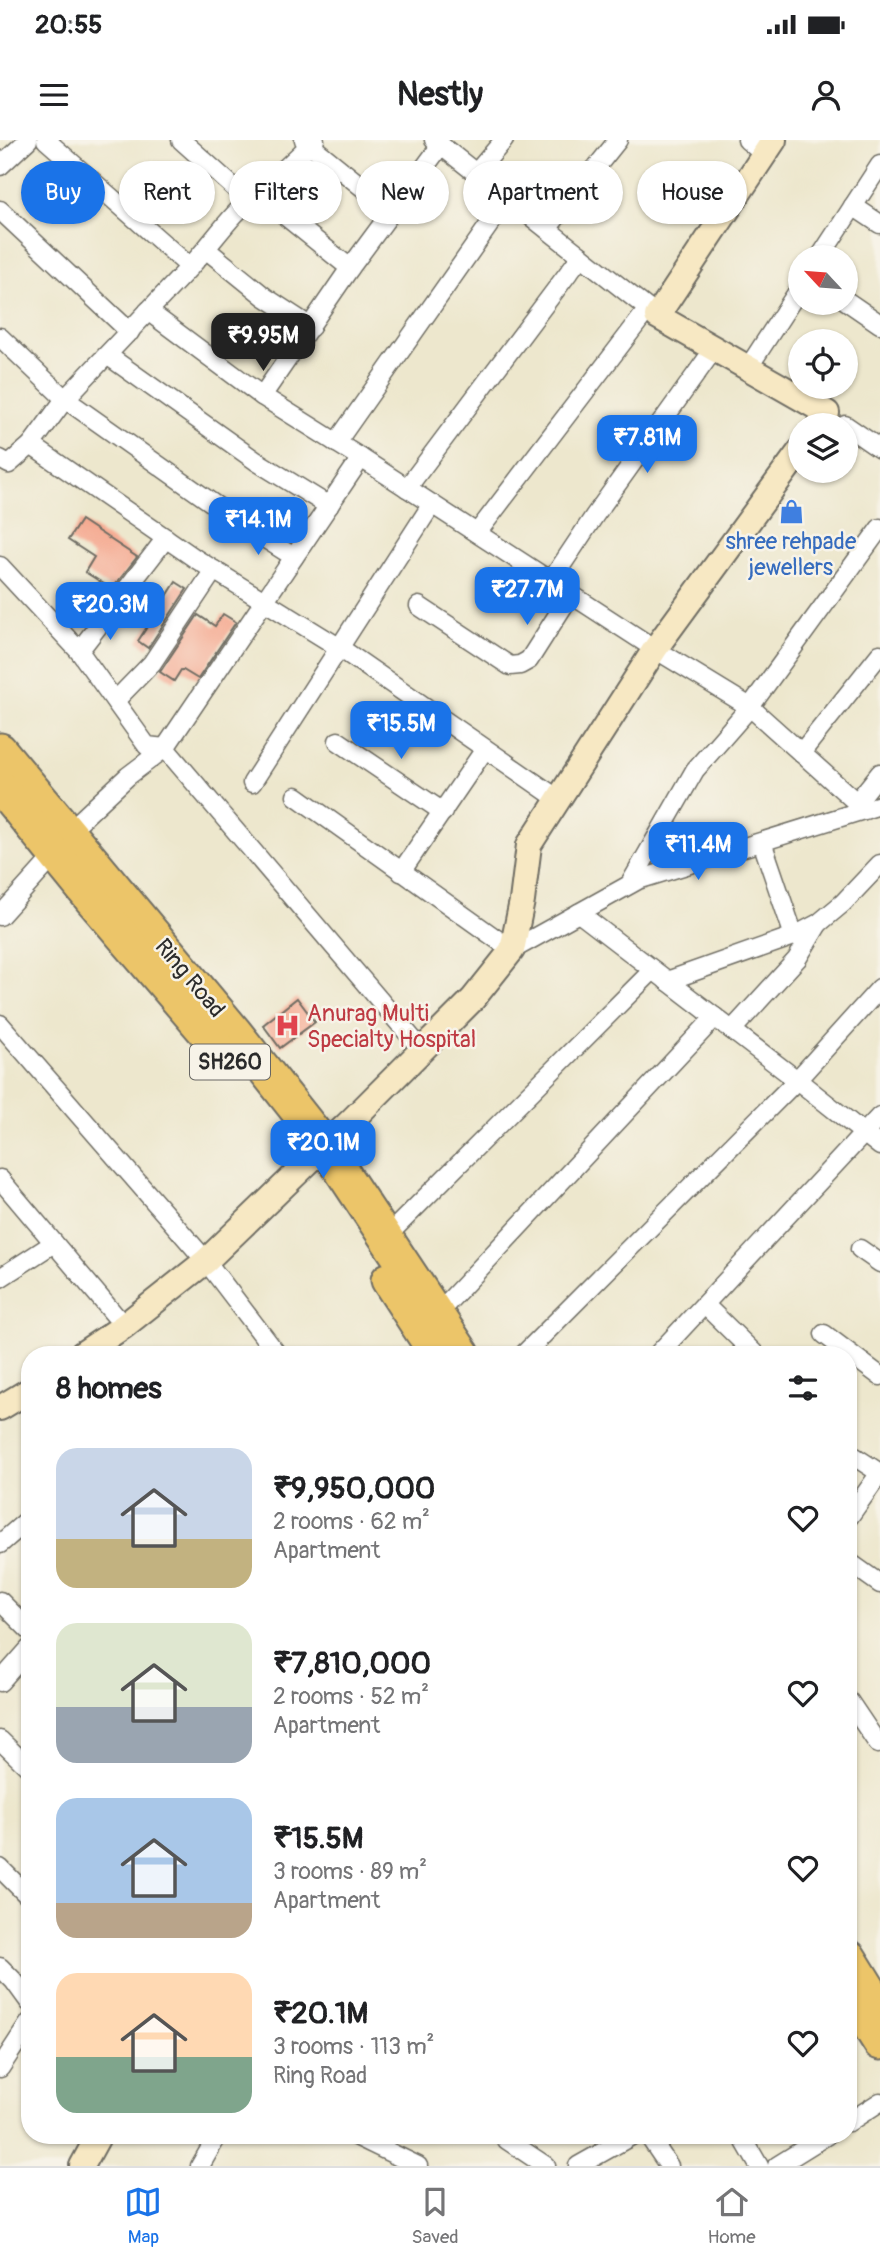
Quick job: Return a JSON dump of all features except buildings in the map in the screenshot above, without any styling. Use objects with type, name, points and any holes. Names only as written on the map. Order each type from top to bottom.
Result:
[{"type":"highway","name":"Ring Road","points":[[0,750],[62,843],[221,1051],[317,1154],[386,1237],[458,1346]]},
{"type":"highway","name":"Ring Road","points":[[0,787],[62,843]]},
{"type":"highway","name":"Ring Road","points":[[317,1154],[431,1346]]},
{"type":"highway","points":[[857,1970],[880,2007]]},
{"type":"highway","points":[[857,2007],[880,2043]]},
{"type":"street","points":[[46,140],[190,267]]},
{"type":"street","points":[[181,140],[229,178]]},
{"type":"street","points":[[486,161],[503,140]]},
{"type":"street","points":[[547,229],[618,140]]},
{"type":"street","points":[[0,166],[21,142]]},
{"type":"street","points":[[290,161],[310,142],[356,181]]},
{"type":"street","points":[[426,161],[438,143],[463,163]]},
{"type":"street","points":[[477,533],[652,312],[762,145]]},
{"type":"street","points":[[828,245],[880,164]]},
{"type":"street","points":[[853,206],[880,224]]},
{"type":"street","points":[[0,210],[130,332]]},
{"type":"street","points":[[0,458],[9,464],[31,445],[65,399],[230,224]]},
{"type":"street","points":[[290,224],[350,268]]},
{"type":"street","points":[[262,396],[312,327],[350,268],[384,224]]},
{"type":"street","points":[[336,443],[490,224]]},
{"type":"street","points":[[541,224],[652,312],[820,413]]},
{"type":"street","points":[[207,250],[265,297],[312,327]]},
{"type":"street","points":[[407,488],[581,256]]},
{"type":"street","points":[[748,368],[788,306]]},
{"type":"street","points":[[858,309],[880,324]]},
{"type":"street","points":[[148,311],[262,396],[655,649],[750,707],[867,805]]},
{"type":"street","points":[[0,337],[65,399],[242,524],[294,557]]},
{"type":"street","points":[[551,581],[714,349]]},
{"type":"street","points":[[107,355],[256,461],[329,506]]},
{"type":"street","points":[[858,436],[880,449]]},
{"type":"street","points":[[31,445],[214,570],[340,648],[558,799]]},
{"type":"street","points":[[0,916],[62,843],[128,776],[165,748],[361,458]]},
{"type":"street","points":[[512,950],[529,845],[655,649],[788,467]]},
{"type":"street","points":[[252,783],[432,504]]},
{"type":"street","points":[[630,884],[695,770],[750,707],[880,528]]},
{"type":"street","points":[[79,651],[166,538]]},
{"type":"street","points":[[0,566],[79,651],[147,746],[165,748],[422,1050]]},
{"type":"street","points":[[115,701],[152,663],[214,570]]},
{"type":"street","points":[[419,606],[510,666],[520,665],[528,660],[571,594]]},
{"type":"street","points":[[801,752],[880,654]]},
{"type":"street","points":[[338,741],[443,812]]},
{"type":"street","points":[[401,872],[485,749]]},
{"type":"street","points":[[94,1346],[124,1326],[206,1261],[473,999],[512,950],[638,880],[762,842],[867,805],[880,773]]},
{"type":"street","points":[[296,796],[512,950]]},
{"type":"street","points":[[762,842],[794,936]]},
{"type":"street","points":[[386,1237],[660,975],[794,936],[819,923],[844,903],[880,864]]},
{"type":"street","points":[[579,912],[880,1146]]},
{"type":"street","points":[[732,1030],[797,958],[819,923]]},
{"type":"street","points":[[532,1346],[797,1080],[880,988]]},
{"type":"street","points":[[438,1314],[715,1017]]},
{"type":"street","points":[[0,1024],[206,1261],[272,1346]]},
{"type":"street","points":[[666,1346],[880,1116]]},
{"type":"street","points":[[0,1179],[124,1326]]},
{"type":"street","points":[[0,1278],[54,1242]]},
{"type":"street","points":[[860,1249],[880,1263]]},
{"type":"street","points":[[705,1305],[747,1346]]},
{"type":"street","points":[[824,1335],[839,1346]]},
{"type":"street","points":[[857,1359],[880,1376]]},
{"type":"street","points":[[0,1408],[21,1395]]},
{"type":"street","points":[[857,1458],[880,1473],[857,1506]]},
{"type":"street","points":[[0,1544],[21,1526]]},
{"type":"street","points":[[857,1568],[880,1584]]},
{"type":"street","points":[[0,1601],[21,1622]]},
{"type":"street","points":[[0,1682],[21,1658]]},
{"type":"street","points":[[857,1712],[879,1744]]},
{"type":"street","points":[[0,1740],[21,1760]]},
{"type":"street","points":[[0,1868],[21,1889]]},
{"type":"street","points":[[0,1967],[21,1991]]},
{"type":"street","points":[[0,2068],[21,2036]]},
{"type":"street","points":[[857,2117],[880,2102]]},
{"type":"street","points":[[82,2166],[94,2144]]},
{"type":"street","points":[[202,2165],[213,2144]]},
{"type":"street","points":[[373,2144],[418,2166]]},
{"type":"street","points":[[514,2144],[546,2166]]},
{"type":"street","points":[[578,2166],[617,2144]]},
{"type":"street","points":[[654,2144],[669,2166]]},
{"type":"street","points":[[747,2144],[760,2166]]},
{"type":"street","points":[[777,2166],[812,2144]]},
{"type":"place","name":"shree rehpade jewellers","points":[[791,511]]},
{"type":"place","name":"Anurag Multi Specialty Hospital","points":[[287,1026]]}]
